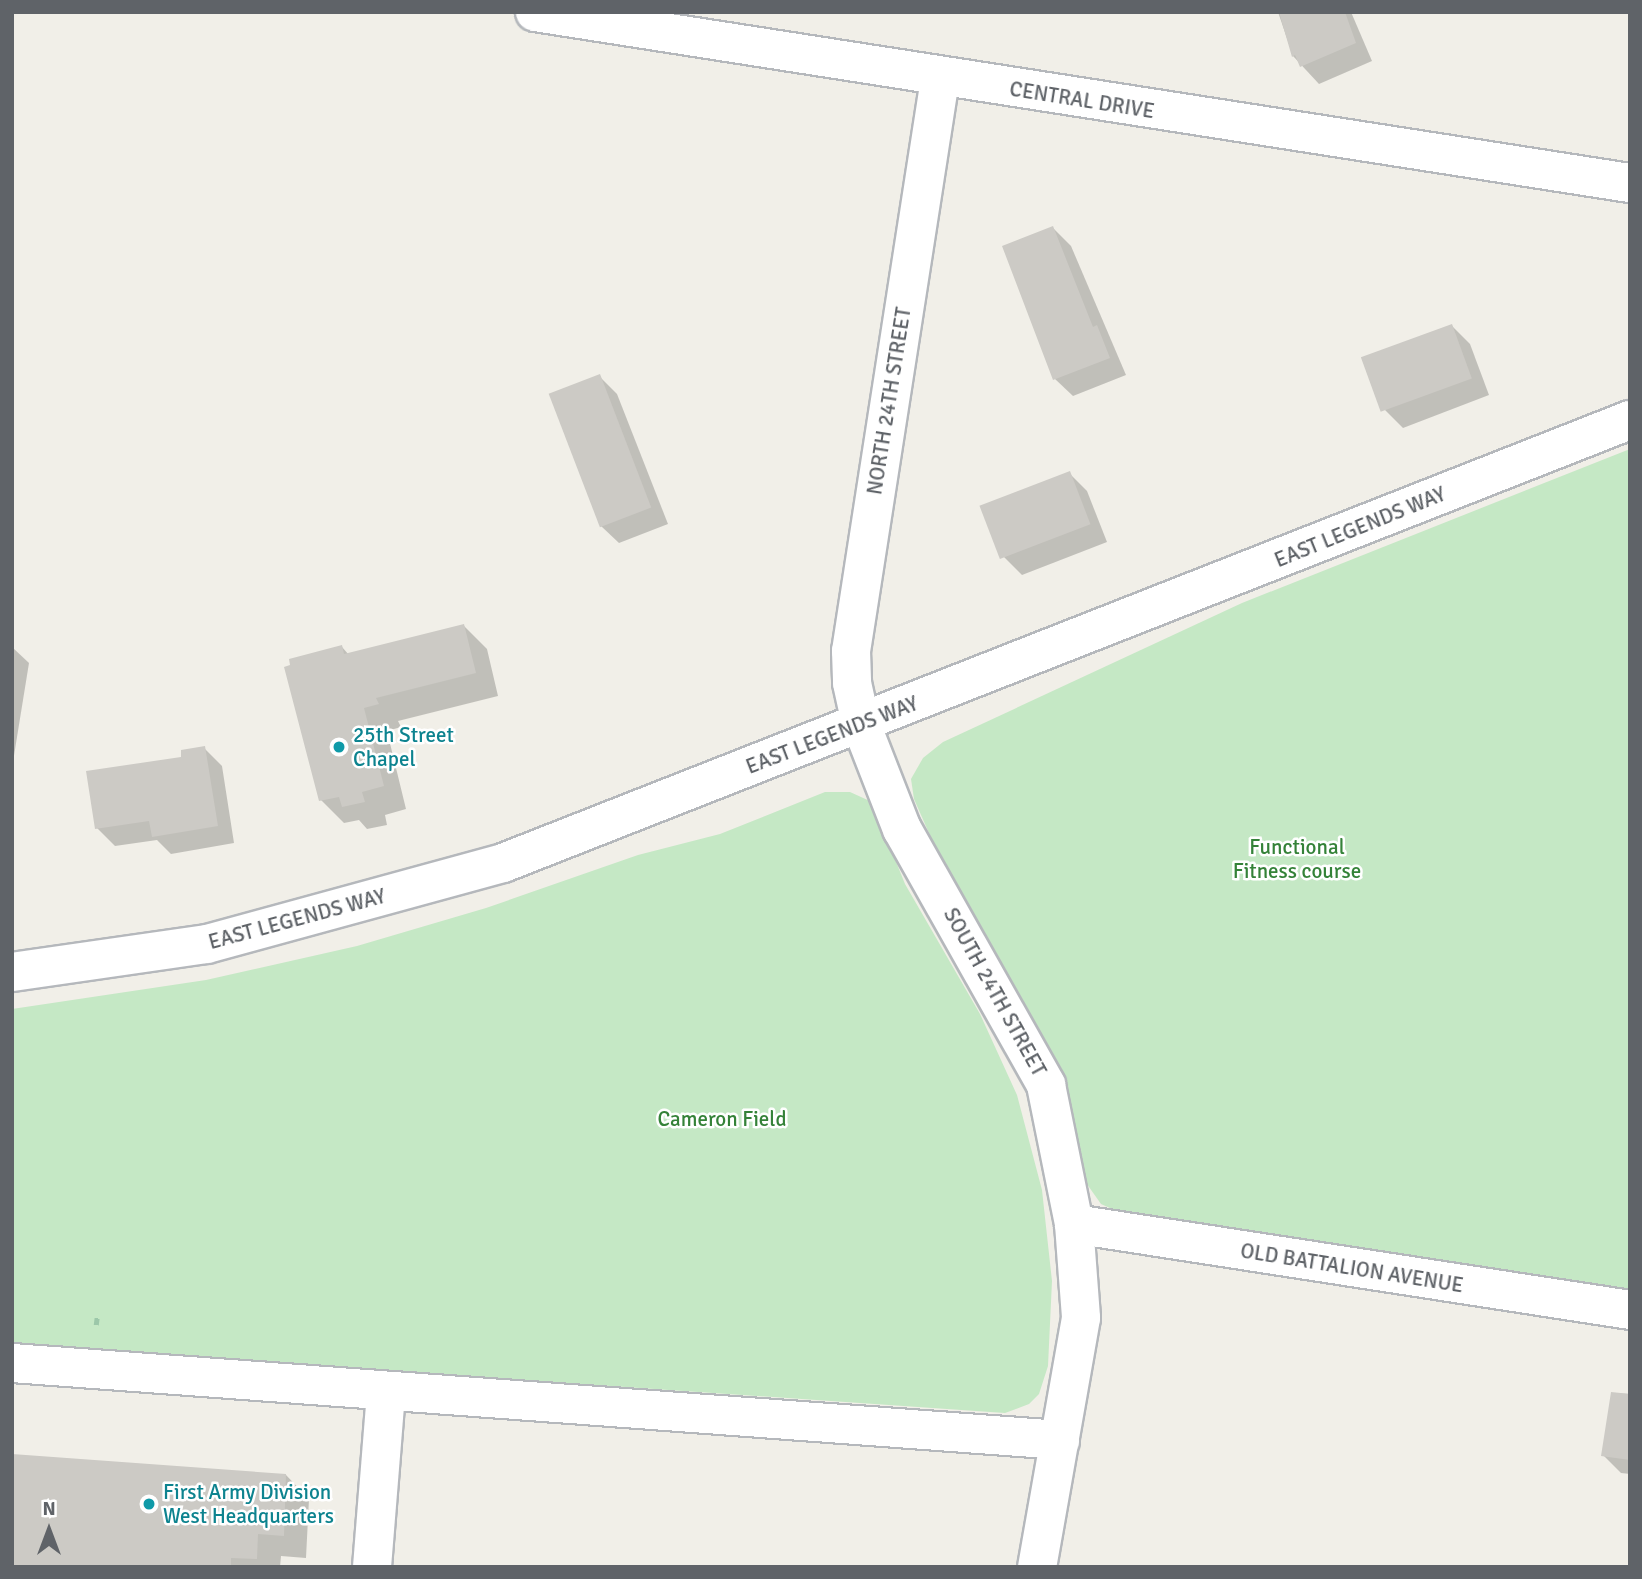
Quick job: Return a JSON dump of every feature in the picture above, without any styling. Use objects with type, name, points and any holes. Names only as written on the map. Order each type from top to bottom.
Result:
[{"type":"street","name":"CENTRAL DRIVE","points":[[535,12],[940,79],[1630,183]]},
{"type":"street","name":"NORTH 24TH STREET","points":[[860,724],[851,651],[940,79]]},
{"type":"street","name":"EAST LEGENDS WAY","points":[[12,972],[207,944],[503,863],[1630,420]]},
{"type":"street","name":"SOUTH 24TH STREET","points":[[860,724],[902,829],[1046,1085],[1074,1224],[1081,1318],[1037,1567]]},
{"type":"street","name":"OLD BATTALION AVENUE","points":[[1074,1224],[1630,1310]]},
{"type":"street","points":[[12,1363],[1060,1440]]},
{"type":"street","points":[[372,1567],[386,1392]]},
{"type":"path","points":[[96,1325],[97,1317]]},
{"type":"green space","name":"Functional Fitness course","points":[[1630,449],[1630,1294],[1123,1214],[1101,1204],[1077,1170],[914,799],[911,779],[923,758],[943,742],[1242,603]]},
{"type":"green space","name":"Cameron Field","points":[[825,792],[850,792],[872,802],[905,884],[980,1014],[1017,1095],[1042,1190],[1052,1281],[1048,1366],[1039,1394],[1029,1404],[1005,1413],[12,1345],[12,1009],[206,980],[357,946],[486,908],[638,855],[720,834]]},
{"type":"building","points":[[1279,12],[1345,12],[1356,43],[1300,67],[1295,55],[1292,57]]},
{"type":"building","points":[[1053,226],[1093,327],[1097,325],[1110,358],[1053,380],[1002,246]]},
{"type":"building","points":[[1452,324],[1472,379],[1381,412],[1361,357]]},
{"type":"building","points":[[600,374],[651,508],[600,527],[549,394]]},
{"type":"building","points":[[1070,471],[1090,524],[1000,559],[979,506]]},
{"type":"building","name":"25th Street Chapel","points":[[464,624],[476,673],[376,698],[379,704],[364,708],[384,786],[362,792],[365,802],[342,807],[339,797],[319,801],[284,667],[290,665],[289,659],[342,645],[344,654]]},
{"type":"building","points":[[205,746],[218,826],[152,837],[149,821],[95,829],[86,771],[181,757],[181,750]]},
{"type":"building","points":[[1611,1392],[1630,1394],[1630,1460],[1601,1456]]},
{"type":"building","name":"First Army Division West Headquarters","points":[[12,1454],[286,1474],[284,1536],[258,1534],[257,1559],[231,1558],[231,1567],[12,1567]]},
{"type":"place","name":"25th Street Chapel","points":[[339,747]]},
{"type":"place","name":"First Army Division West Headquarters","points":[[149,1504]]}]
